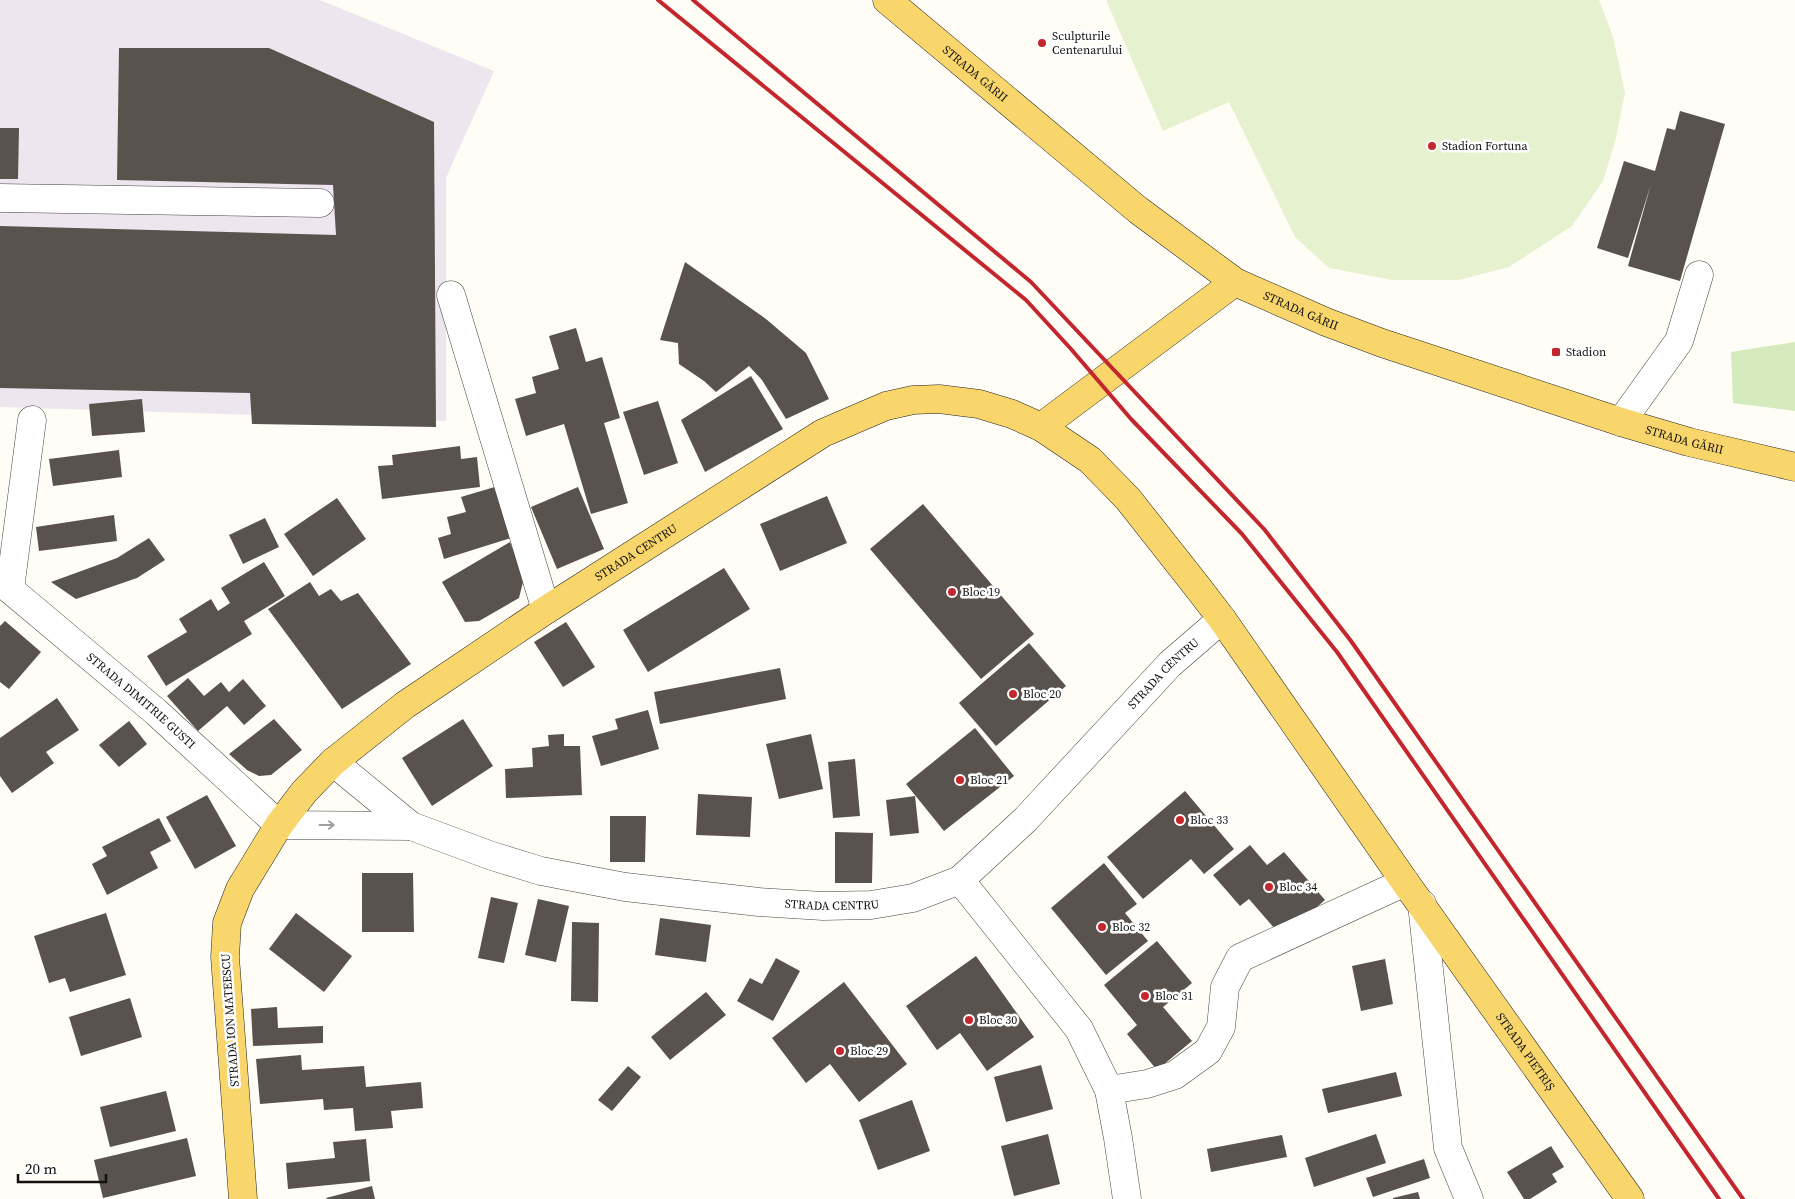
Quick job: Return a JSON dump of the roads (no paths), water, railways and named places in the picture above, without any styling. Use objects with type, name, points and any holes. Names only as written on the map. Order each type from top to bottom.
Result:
[{"type":"main road","name":"STRADA GĂRII","points":[[887,0],[1138,210],[1235,282],[1326,322],[1382,343],[1621,422],[1689,442],[1795,467]]},
{"type":"main road","points":[[1041,427],[1235,282]]},
{"type":"main road","name":"STRADA CENTRU","points":[[279,825],[304,792],[333,762],[405,705],[546,610],[823,433],[886,406],[912,400],[939,399],[979,404],[1012,414],[1041,427],[1090,460],[1128,499],[1200,588],[1422,904]]},
{"type":"main road","name":"STRADA ION MATEESCU","points":[[243,1199],[225,956],[227,923],[240,889],[279,825]]},
{"type":"main road","name":"STRADA PIETRIȘ","points":[[1422,904],[1630,1199]]},
{"type":"street","points":[[0,198],[320,203]]},
{"type":"street","points":[[1621,422],[1679,341],[1699,275]]},
{"type":"street","points":[[451,295],[546,610]]},
{"type":"street","points":[[5,585],[32,420]]},
{"type":"street","name":"STRADA DIMITRIE GUSTI","points":[[5,585],[156,712],[279,825]]},
{"type":"street","name":"STRADA CENTRU","points":[[412,826],[492,856],[541,871],[625,887],[759,902],[823,906],[871,905],[913,898],[960,880],[1025,820],[1170,664],[1222,619]]},
{"type":"street","points":[[333,762],[412,826]]},
{"type":"street","points":[[279,825],[412,826]]},
{"type":"street","points":[[960,880],[1079,1029],[1109,1090],[1127,1199]]},
{"type":"street","points":[[1109,1090],[1147,1084],[1176,1075],[1208,1051],[1221,1027],[1225,987],[1240,958],[1405,882]]},
{"type":"street","points":[[1422,904],[1448,1148],[1469,1199]]},
{"type":"railway","points":[[658,0],[1026,300],[1131,419],[1242,534],[1337,652],[1719,1199]]},
{"type":"railway","points":[[693,0],[1031,282],[1264,529],[1351,641],[1743,1199]]},
{"type":"place","name":"Sculpturile Centenarului","points":[[1042,43]]},
{"type":"place","name":"Stadion Fortuna","points":[[1432,146]]},
{"type":"place","name":"Stadion","points":[[1556,352]]},
{"type":"place","name":"Bloc 19","points":[[952,592]]},
{"type":"place","name":"Bloc 20","points":[[1013,694]]},
{"type":"place","name":"Bloc 21","points":[[960,780]]},
{"type":"place","name":"Bloc 33","points":[[1180,820]]},
{"type":"place","name":"Bloc 34","points":[[1269,887]]},
{"type":"place","name":"Bloc 32","points":[[1102,927]]},
{"type":"place","name":"Bloc 31","points":[[1145,996]]},
{"type":"place","name":"Bloc 30","points":[[969,1020]]},
{"type":"place","name":"Bloc 29","points":[[840,1051]]}]
